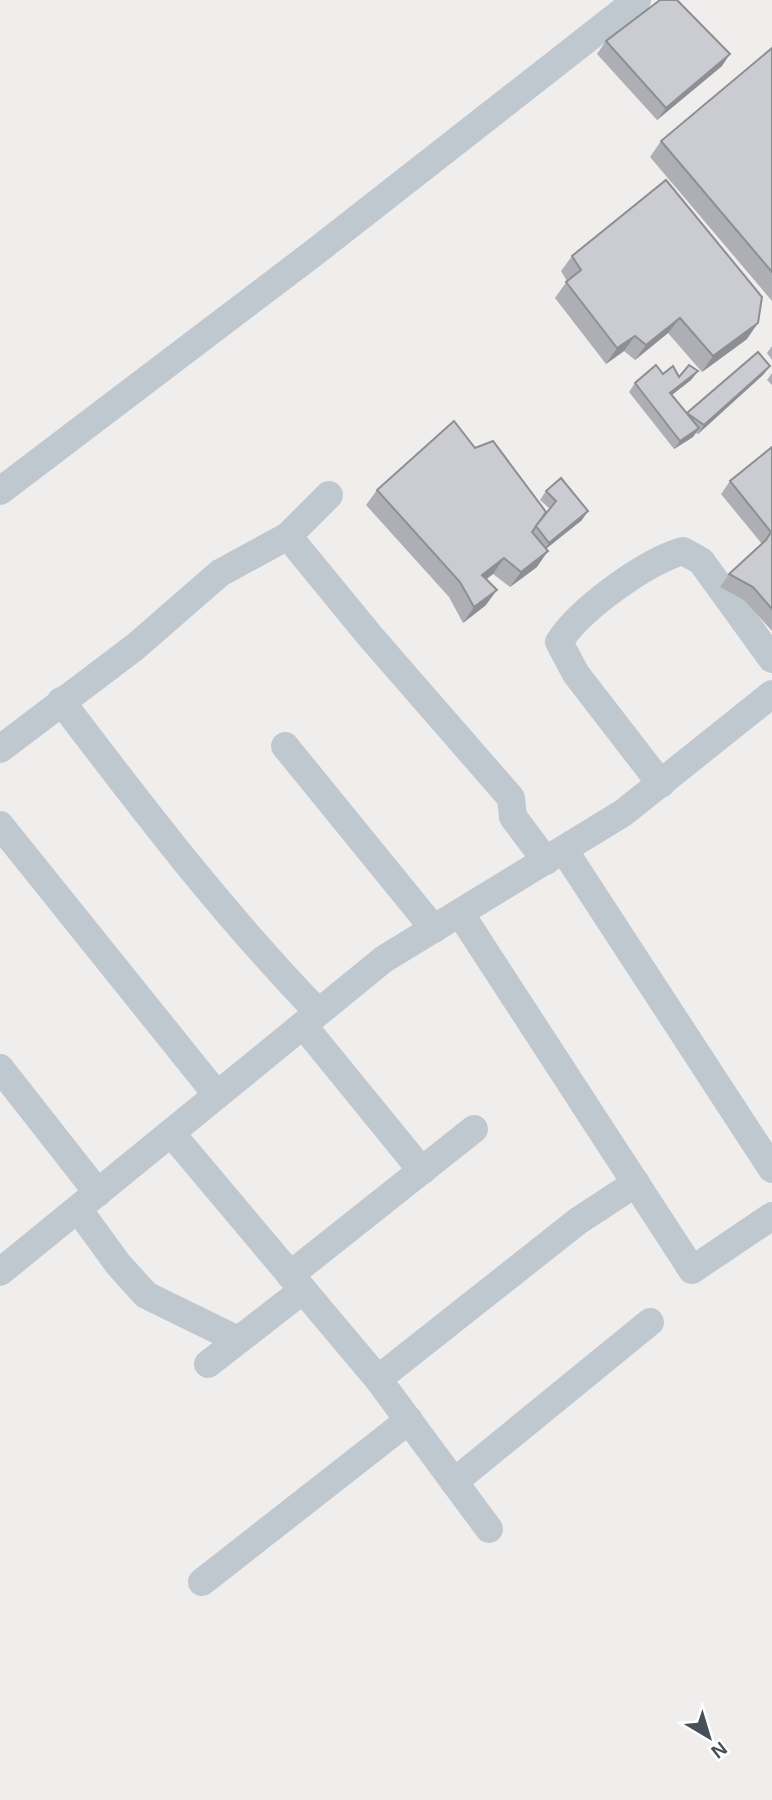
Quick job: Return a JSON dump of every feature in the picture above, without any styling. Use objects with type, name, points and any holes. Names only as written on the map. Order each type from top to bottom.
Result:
[{"type":"street","points":[[0,491],[315,252],[637,0]]},
{"type":"street","points":[[0,749],[135,647],[220,573],[288,536],[328,495]]},
{"type":"street","points":[[288,536],[370,636],[511,798],[513,817],[555,855],[772,1169]]},
{"type":"street","points":[[661,784],[576,674],[559,642],[569,626],[664,556],[683,551],[701,561],[772,659]]},
{"type":"street","points":[[0,1272],[384,959],[623,813],[772,694]]},
{"type":"street","points":[[61,701],[191,870],[311,1019],[422,1171]]},
{"type":"street","points":[[285,746],[434,929]]},
{"type":"street","points":[[0,825],[217,1095]]},
{"type":"street","points":[[460,913],[692,1270],[772,1216]]},
{"type":"street","points":[[0,1068],[88,1201],[118,1264],[146,1295],[238,1340]]},
{"type":"street","points":[[208,1364],[238,1340],[297,1282],[422,1171],[474,1129]]},
{"type":"street","points":[[171,1133],[378,1379],[489,1529]]},
{"type":"street","points":[[378,1379],[578,1221],[636,1184]]},
{"type":"street","points":[[454,1482],[650,1322]]},
{"type":"street","points":[[202,1582],[409,1420]]},
{"type":"building","points":[[660,0],[677,0],[730,54],[666,108],[606,41]]},
{"type":"building","points":[[772,48],[772,272],[661,141]]},
{"type":"building","points":[[666,180],[762,297],[758,323],[713,356],[680,318],[646,345],[635,336],[617,348],[566,282],[581,270],[572,256]]},
{"type":"building","points":[[758,352],[770,366],[704,425],[687,413]]},
{"type":"building","points":[[656,365],[663,374],[673,366],[679,377],[689,365],[698,371],[670,393],[699,428],[680,441],[635,383]]},
{"type":"building","points":[[454,421],[475,448],[493,441],[546,512],[532,532],[548,551],[521,572],[504,558],[482,575],[497,590],[474,607],[460,582],[377,490]]},
{"type":"building","points":[[772,447],[772,609],[753,587],[729,574],[766,540],[771,532],[730,481]]},
{"type":"building","points":[[561,478],[588,511],[549,543],[536,526],[556,501],[546,491]]}]
